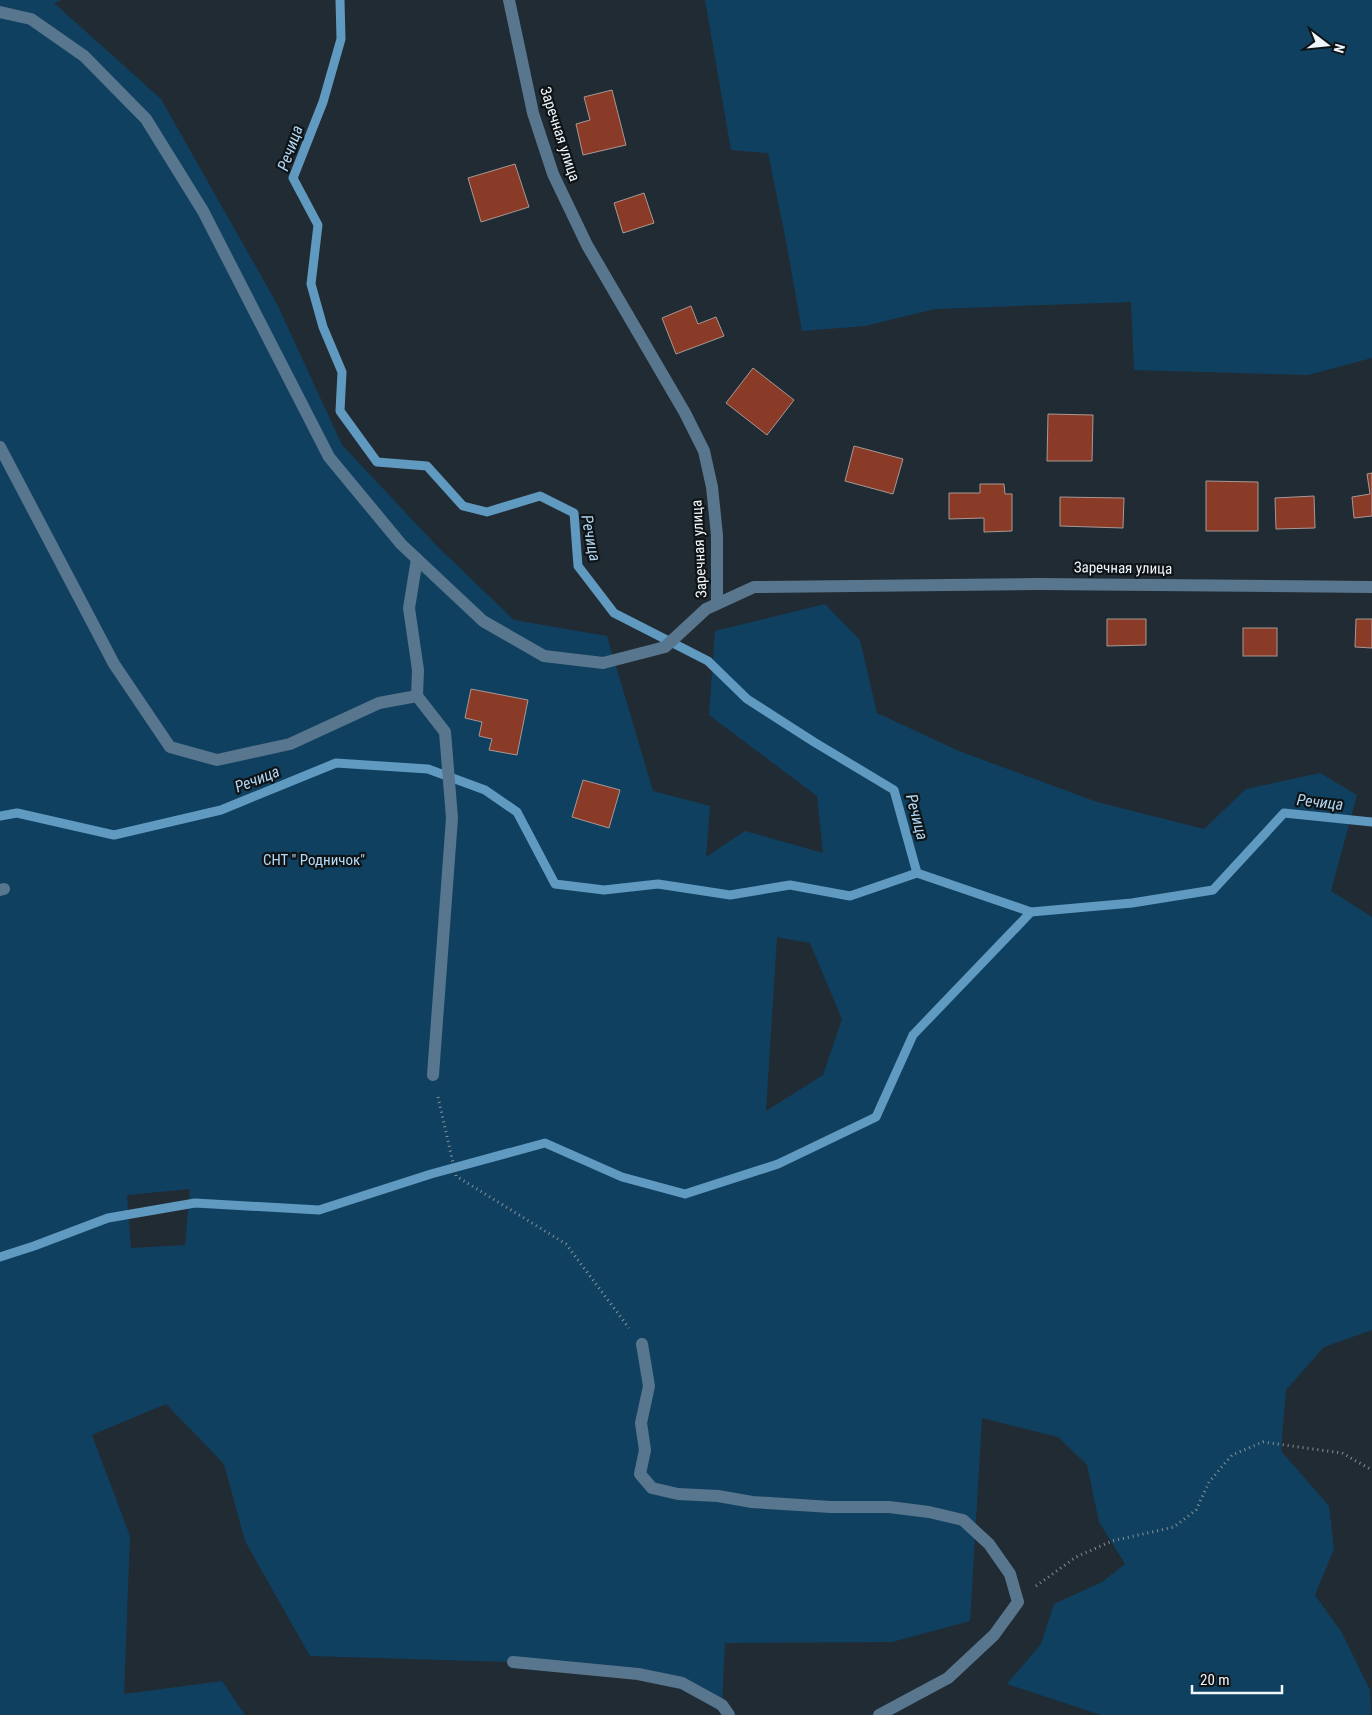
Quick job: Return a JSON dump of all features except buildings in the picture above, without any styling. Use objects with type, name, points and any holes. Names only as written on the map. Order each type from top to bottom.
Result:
[{"type":"street","name":"Заречная улица","points":[[509,0],[533,113],[553,174],[588,246],[685,413],[704,451],[712,487],[717,534],[717,604],[754,587],[1038,584],[1372,587]]},
{"type":"street","points":[[0,12],[31,19],[84,56],[146,118],[203,210],[329,457],[401,544],[483,622],[544,656],[603,663],[665,647],[706,609],[717,604]]},
{"type":"street","points":[[0,446],[114,664],[170,747],[217,760],[290,744],[379,703],[417,696]]},
{"type":"street","points":[[417,559],[409,608],[418,670],[417,696],[445,732],[452,818],[433,1075]]},
{"type":"street","points":[[642,1344],[649,1386],[641,1423],[645,1450],[640,1474],[652,1488],[678,1494],[718,1496],[752,1502],[831,1507],[889,1507],[929,1512],[963,1520],[989,1544],[1010,1574],[1018,1602],[994,1635],[948,1678],[879,1715]]},
{"type":"street","points":[[513,1662],[638,1674],[682,1683],[722,1705],[729,1715]]},
{"type":"path","points":[[433,1075],[456,1176],[566,1244],[642,1344]]},
{"type":"path","points":[[1018,1602],[1034,1587],[1076,1557],[1112,1541],[1174,1526],[1196,1510],[1209,1482],[1232,1455],[1263,1442],[1342,1454],[1372,1470]]},
{"type":"green space","name":"СНТ \" Родничок\"","points":[[0,0],[62,0],[54,3],[161,99],[277,304],[342,445],[436,545],[514,620],[607,636],[653,791],[710,806],[706,857],[745,831],[823,853],[817,796],[709,715],[715,631],[825,604],[860,640],[877,713],[959,751],[1097,802],[1204,829],[1246,789],[1320,773],[1357,795],[1331,891],[1372,917],[1372,1330],[1324,1347],[1286,1390],[1281,1451],[1329,1506],[1334,1549],[1315,1595],[1342,1633],[1370,1690],[1371,1715],[1101,1715],[1007,1684],[1041,1644],[1054,1604],[1102,1582],[1125,1564],[1099,1522],[1087,1465],[1058,1437],[982,1418],[970,1621],[892,1642],[725,1643],[722,1705],[682,1683],[513,1662],[310,1656],[245,1541],[224,1464],[166,1404],[92,1435],[130,1536],[124,1694],[222,1681],[245,1715],[0,1715]],"holes":[[[777,937],[810,943],[842,1019],[823,1075],[766,1111]],[[190,1189],[185,1245],[131,1248],[127,1195]]]},
{"type":"green space","points":[[705,0],[1372,0],[1372,358],[1308,375],[1134,370],[1131,302],[935,309],[865,326],[802,331],[768,153],[731,150]]},
{"type":"waterway","name":"Речица","points":[[340,0],[341,39],[323,102],[293,178],[318,225],[311,284],[323,327],[342,372],[340,411],[377,462],[427,466],[463,506],[487,512],[540,496],[574,513],[578,566],[614,613],[708,661],[747,699],[894,790],[917,873]]},
{"type":"waterway","name":"Речица","points":[[0,816],[17,813],[114,835],[221,810],[336,763],[428,769],[485,790],[517,812],[555,884],[604,890],[658,884],[730,895],[790,885],[850,896],[917,873],[1031,912],[1132,903],[1213,890],[1284,813],[1372,822]]},
{"type":"waterway","points":[[0,1257],[108,1218],[195,1203],[319,1210],[431,1174],[545,1143],[622,1177],[685,1194],[778,1164],[876,1117],[913,1035],[1031,912]]}]
